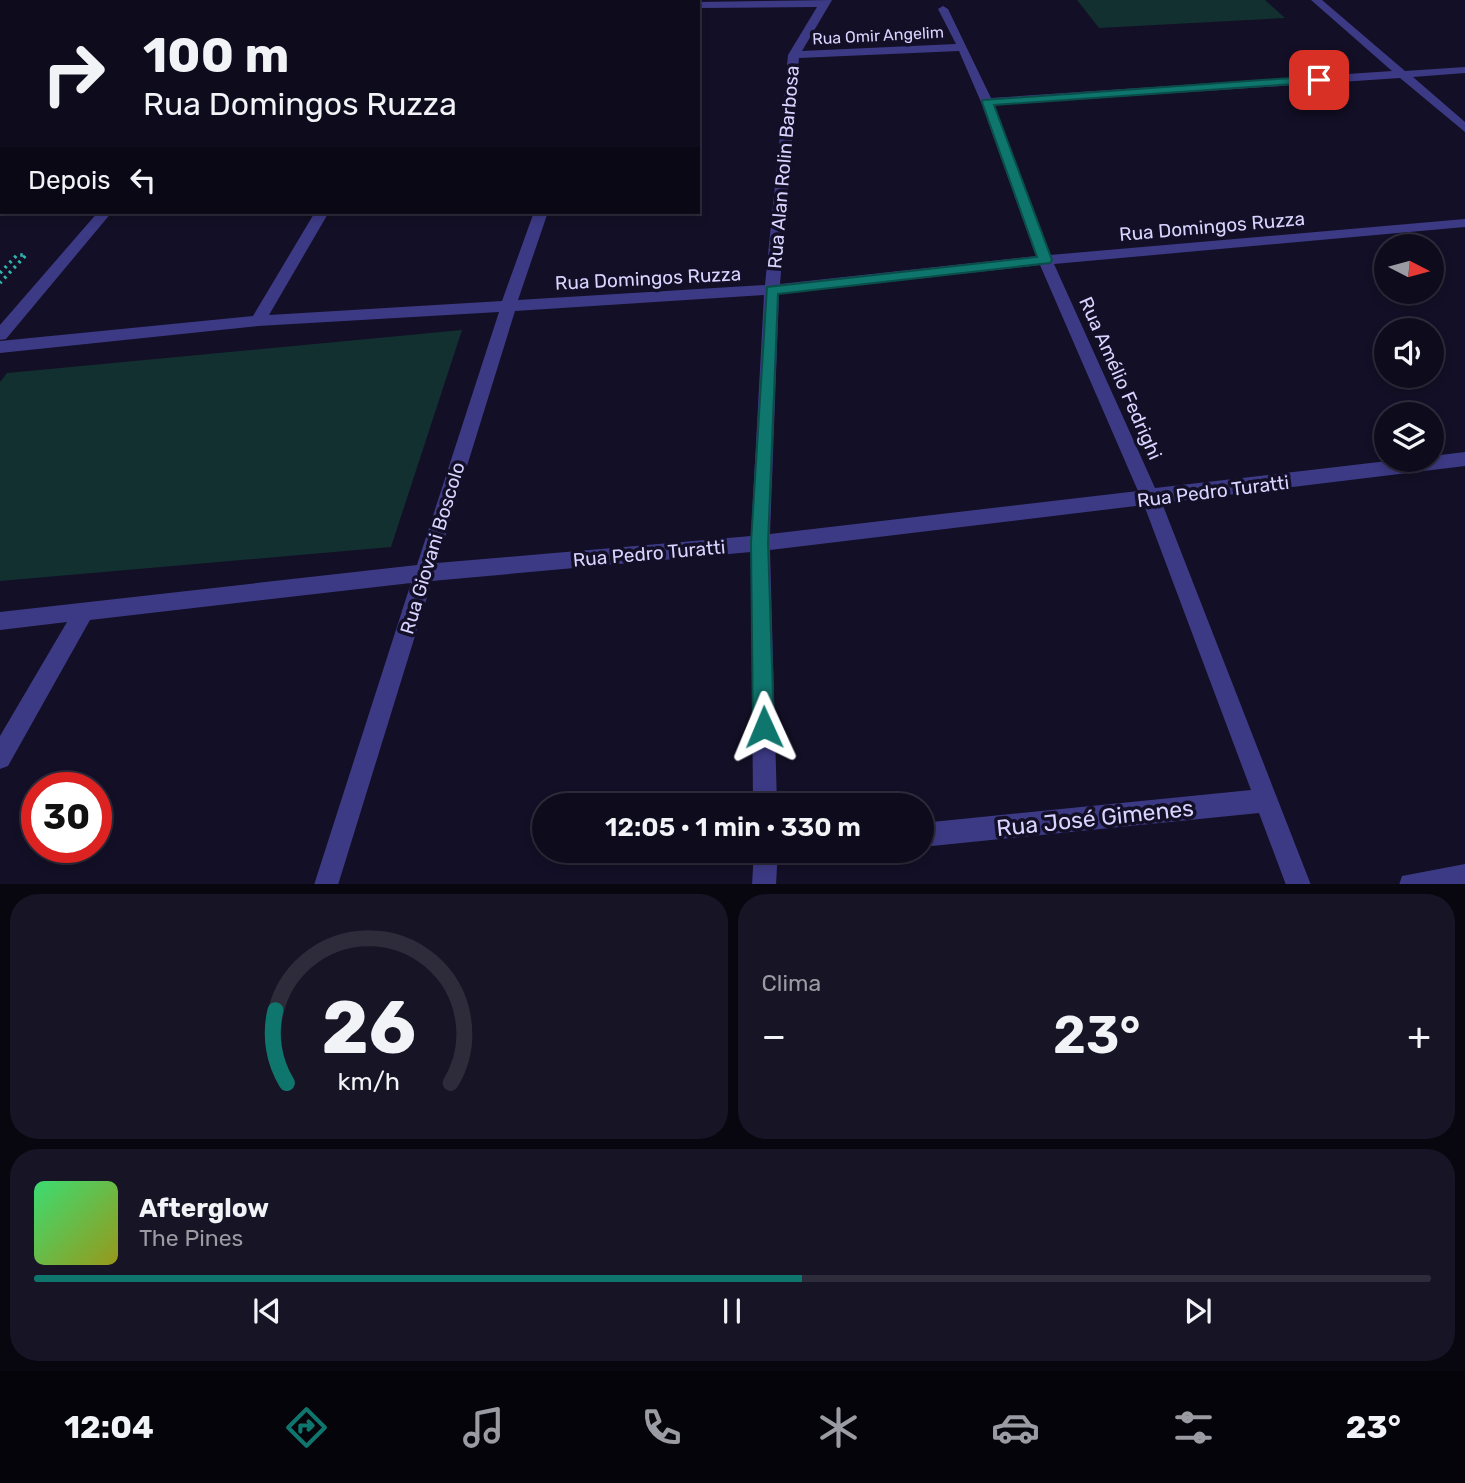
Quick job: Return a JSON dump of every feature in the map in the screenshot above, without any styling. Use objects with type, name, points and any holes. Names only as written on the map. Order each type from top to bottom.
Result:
[{"type":"street","points":[[1316,0],[1465,128]]},
{"type":"street","points":[[700,5],[826,2]]},
{"type":"street","name":"Rua Alan Rolin Barbosa","points":[[765,793],[760,543],[772,290],[794,55],[826,2]]},
{"type":"street","name":"Rua Amélio Fedrighi","points":[[943,9],[987,102],[1045,260],[1151,499],[1299,884]]},
{"type":"street","name":"Rua Omir Angelim","points":[[794,55],[963,47]]},
{"type":"street","points":[[987,102],[1465,70]]},
{"type":"street","points":[[0,335],[104,214]]},
{"type":"street","points":[[258,321],[321,214]]},
{"type":"street","name":"Rua Giovani Boscolo","points":[[326,884],[509,304],[540,214]]},
{"type":"street","name":"Rua Domingos Ruzza","points":[[0,347],[258,321],[772,290],[1045,260],[1465,223]]},
{"type":"street","name":"Rua Pedro Turatti","points":[[0,621],[424,573],[760,543],[1151,499],[1465,459]]},
{"type":"street","points":[[0,758],[83,612]]},
{"type":"street","name":"Rua José Gimenes","points":[[934,834],[1268,800]]},
{"type":"street","points":[[764,884],[766,863]]},
{"type":"street","points":[[1411,884],[1465,876]]},
{"type":"path","points":[[0,274],[17,255],[26,255],[0,283]]},
{"type":"green space","points":[[1077,0],[1265,0],[1285,18],[1099,28]]},
{"type":"green space","points":[[462,330],[391,547],[0,581],[0,382],[7,373]]},
{"type":"route","points":[[764,727],[760,543],[772,290],[1045,260],[987,102],[1319,80]]}]
